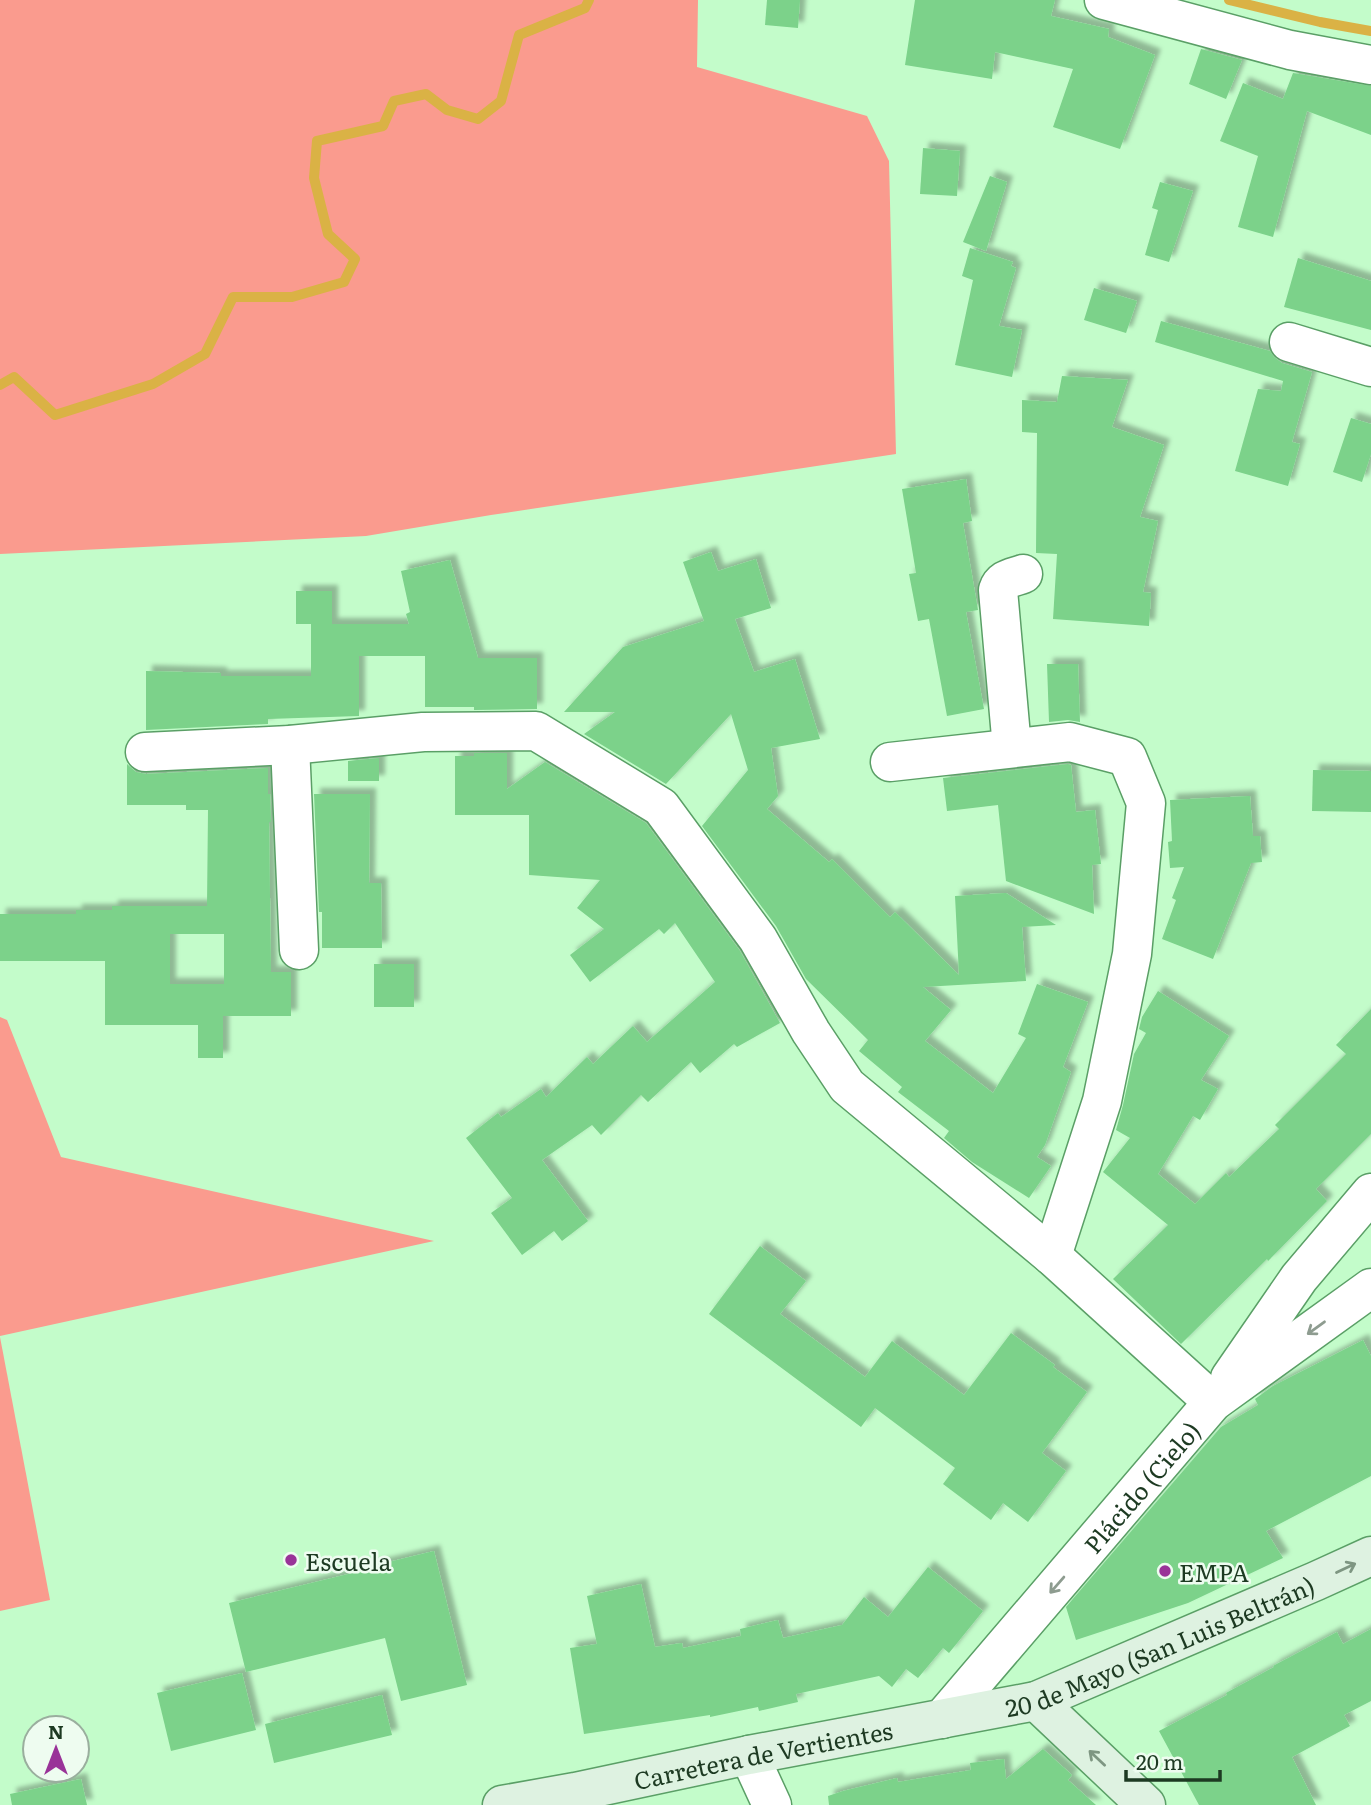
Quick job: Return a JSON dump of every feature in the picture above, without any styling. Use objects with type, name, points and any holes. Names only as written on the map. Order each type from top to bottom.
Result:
[{"type":"main road","name":"20 de Mayo (San Luis Beltrán)","points":[[942,1719],[1036,1701],[1371,1556]]},
{"type":"main road","points":[[1036,1701],[1146,1805]]},
{"type":"main road","name":"Carretera de Vertientes","points":[[502,1805],[942,1719]]},
{"type":"street","points":[[1104,0],[1290,50],[1371,65]]},
{"type":"street","points":[[1289,342],[1371,367]]},
{"type":"street","points":[[1012,748],[998,590],[1005,580],[1023,575]]},
{"type":"street","points":[[145,751],[290,745],[423,732],[536,731],[661,807],[758,939],[811,1032],[847,1086],[1052,1256],[1213,1402],[1299,1278],[1371,1193]]},
{"type":"street","points":[[890,762],[1070,742],[1128,757],[1146,803],[1132,954],[1102,1101],[1052,1256]]},
{"type":"street","points":[[290,745],[299,950]]},
{"type":"street","name":"Plácido (Cielo)","points":[[942,1719],[1213,1402],[1371,1288]]},
{"type":"street","points":[[749,1755],[772,1805]]},
{"type":"shaded area","points":[[0,0],[698,0],[697,67],[867,116],[889,161],[896,454],[366,536],[0,554]]},
{"type":"shaded area","points":[[0,1017],[7,1020],[61,1157],[434,1241],[0,1336]]},
{"type":"shaded area","points":[[0,1337],[50,1600],[0,1611]]},
{"type":"building","points":[[767,0],[800,0],[798,28],[765,25]]},
{"type":"building","points":[[915,0],[1055,0],[1051,16],[1109,29],[1108,37],[1155,55],[1120,149],[1053,127],[1073,69],[995,52],[992,79],[905,65]]},
{"type":"building","points":[[1201,49],[1242,60],[1226,99],[1189,84]]},
{"type":"building","points":[[1293,73],[1371,86],[1371,135],[1307,111],[1273,237],[1238,227],[1258,156],[1220,141],[1243,83],[1283,99]]},
{"type":"building","points":[[923,148],[960,151],[957,196],[920,194]]},
{"type":"building","points":[[990,176],[1007,182],[986,251],[963,242]]},
{"type":"building","points":[[1160,182],[1193,191],[1169,262],[1145,255],[1158,210],[1152,208]]},
{"type":"building","points":[[970,248],[1013,262],[1011,266],[1016,268],[999,326],[1022,330],[1012,377],[955,365],[973,280],[962,276]]},
{"type":"building","points":[[1298,258],[1371,281],[1371,330],[1284,307]]},
{"type":"building","points":[[1094,288],[1137,301],[1126,333],[1084,320]]},
{"type":"building","points":[[1161,321],[1270,351],[1282,363],[1312,372],[1292,442],[1300,444],[1288,486],[1235,471],[1258,389],[1281,391],[1283,381],[1155,342]]},
{"type":"building","points":[[1062,376],[1128,380],[1112,427],[1164,445],[1140,517],[1158,521],[1143,592],[1151,593],[1149,626],[1053,619],[1057,554],[1036,553],[1037,433],[1022,432],[1022,400],[1057,402]]},
{"type":"building","points":[[1351,418],[1371,424],[1371,454],[1362,482],[1333,472]]},
{"type":"building","points":[[966,479],[972,521],[963,523],[978,610],[966,612],[984,709],[947,716],[929,619],[918,621],[909,574],[916,573],[902,489]]},
{"type":"building","points":[[711,552],[718,571],[756,559],[771,608],[735,619],[754,672],[795,659],[820,739],[771,748],[778,796],[767,809],[829,862],[832,859],[890,917],[895,912],[959,975],[955,896],[1006,893],[1056,925],[1022,927],[1026,981],[923,987],[951,1010],[925,1041],[993,1093],[1026,1038],[1018,1034],[1037,984],[1088,1002],[1063,1067],[1071,1072],[1045,1145],[1037,1157],[1051,1166],[1029,1198],[972,1162],[944,1138],[949,1131],[898,1092],[902,1087],[859,1051],[868,1040],[806,979],[776,926],[702,826],[748,770],[731,714],[666,784],[584,734],[615,712],[564,712],[623,647],[704,621],[683,562]]},
{"type":"building","points":[[450,560],[478,658],[537,658],[537,709],[474,710],[474,707],[425,707],[425,656],[359,656],[359,716],[268,719],[268,724],[146,730],[146,671],[221,673],[221,676],[311,676],[311,624],[296,624],[296,591],[332,591],[332,624],[409,624],[406,614],[410,612],[401,571]]},
{"type":"building","points":[[1047,664],[1078,664],[1080,722],[1049,722]]},
{"type":"building","points":[[474,753],[507,753],[507,789],[545,762],[646,823],[740,951],[780,1023],[737,1047],[734,1044],[700,1073],[691,1062],[648,1102],[641,1095],[601,1135],[592,1125],[542,1160],[588,1221],[562,1241],[554,1231],[522,1255],[491,1213],[512,1198],[466,1138],[498,1113],[501,1117],[541,1089],[546,1097],[587,1057],[593,1064],[633,1026],[647,1042],[715,982],[675,923],[664,934],[659,929],[590,982],[570,955],[604,929],[577,908],[600,880],[529,875],[529,815],[455,815],[455,756],[474,756]]},
{"type":"building","points":[[379,758],[379,781],[348,781],[348,761]]},
{"type":"building","points":[[127,764],[136,772],[146,774],[268,768],[271,822],[271,972],[291,972],[291,1016],[223,1016],[223,1058],[198,1058],[198,1025],[105,1025],[105,961],[0,961],[0,914],[76,914],[76,910],[112,910],[112,906],[207,906],[208,810],[186,810],[186,805],[127,805]],"holes":[[[170,934],[224,934],[224,984],[170,984]]]},
{"type":"building","points":[[1071,765],[1076,812],[1095,810],[1101,864],[1092,865],[1094,914],[1006,881],[998,805],[947,811],[943,778]]},
{"type":"building","points":[[1313,770],[1371,771],[1371,812],[1312,811]]},
{"type":"building","points":[[314,794],[370,794],[369,883],[381,883],[382,948],[322,948]]},
{"type":"building","points":[[1250,796],[1253,836],[1260,836],[1262,862],[1251,863],[1213,959],[1162,939],[1176,900],[1172,898],[1184,867],[1170,868],[1170,800]]},
{"type":"building","points":[[374,964],[414,964],[414,1007],[374,1007]]},
{"type":"building","points":[[1158,991],[1229,1036],[1201,1080],[1218,1089],[1200,1120],[1193,1116],[1158,1174],[1195,1204],[1226,1173],[1229,1177],[1279,1129],[1275,1125],[1346,1054],[1336,1045],[1371,1009],[1371,1134],[1316,1189],[1327,1201],[1181,1344],[1113,1279],[1168,1225],[1103,1172],[1130,1138],[1116,1130],[1134,1054],[1146,1033],[1139,1029],[1142,1017]]},
{"type":"building","points":[[760,1246],[806,1281],[780,1314],[865,1377],[892,1341],[964,1395],[1011,1333],[1087,1392],[1042,1453],[1066,1471],[1028,1522],[1003,1503],[991,1520],[943,1484],[955,1468],[875,1408],[861,1427],[709,1314]]},
{"type":"building","points":[[1363,1340],[1371,1356],[1371,1476],[1266,1531],[1283,1558],[1188,1603],[1076,1640],[1066,1607],[1221,1427],[1258,1405],[1255,1399],[1273,1386]]},
{"type":"building","points":[[434,1551],[467,1685],[401,1701],[385,1638],[246,1672],[229,1603]]},
{"type":"building","points":[[928,1567],[983,1611],[949,1653],[943,1648],[918,1678],[906,1669],[892,1687],[879,1676],[796,1694],[798,1702],[759,1711],[758,1707],[710,1717],[584,1734],[570,1648],[597,1644],[587,1596],[641,1584],[655,1647],[682,1643],[683,1648],[741,1636],[740,1629],[778,1620],[783,1638],[842,1625],[864,1597],[888,1617]]},
{"type":"building","points":[[1371,1629],[1371,1701],[1344,1715],[1350,1726],[1292,1757],[1316,1805],[1199,1805],[1159,1731],[1337,1632],[1343,1644]]},
{"type":"building","points":[[242,1673],[256,1730],[171,1751],[157,1693]]},
{"type":"building","points":[[382,1695],[392,1735],[274,1763],[265,1724]]},
{"type":"building","points":[[1043,1749],[1072,1775],[1068,1780],[1096,1805],[829,1805],[828,1796],[843,1791],[897,1778],[898,1782],[971,1770],[970,1763],[1004,1759],[1006,1779]]},
{"type":"building","points":[[57,1784],[82,1784],[87,1805],[12,1805],[10,1794]]},
{"type":"waterway","points":[[0,385],[14,377],[55,415],[153,384],[205,354],[233,297],[292,297],[344,282],[355,259],[328,234],[314,178],[317,141],[383,126],[394,101],[426,94],[447,110],[478,119],[501,101],[519,35],[585,8],[589,0]]},
{"type":"waterway","points":[[1229,0],[1371,31]]},
{"type":"place","name":"Escuela","points":[[291,1560]]},
{"type":"place","name":"EMPA","points":[[1165,1571]]}]
